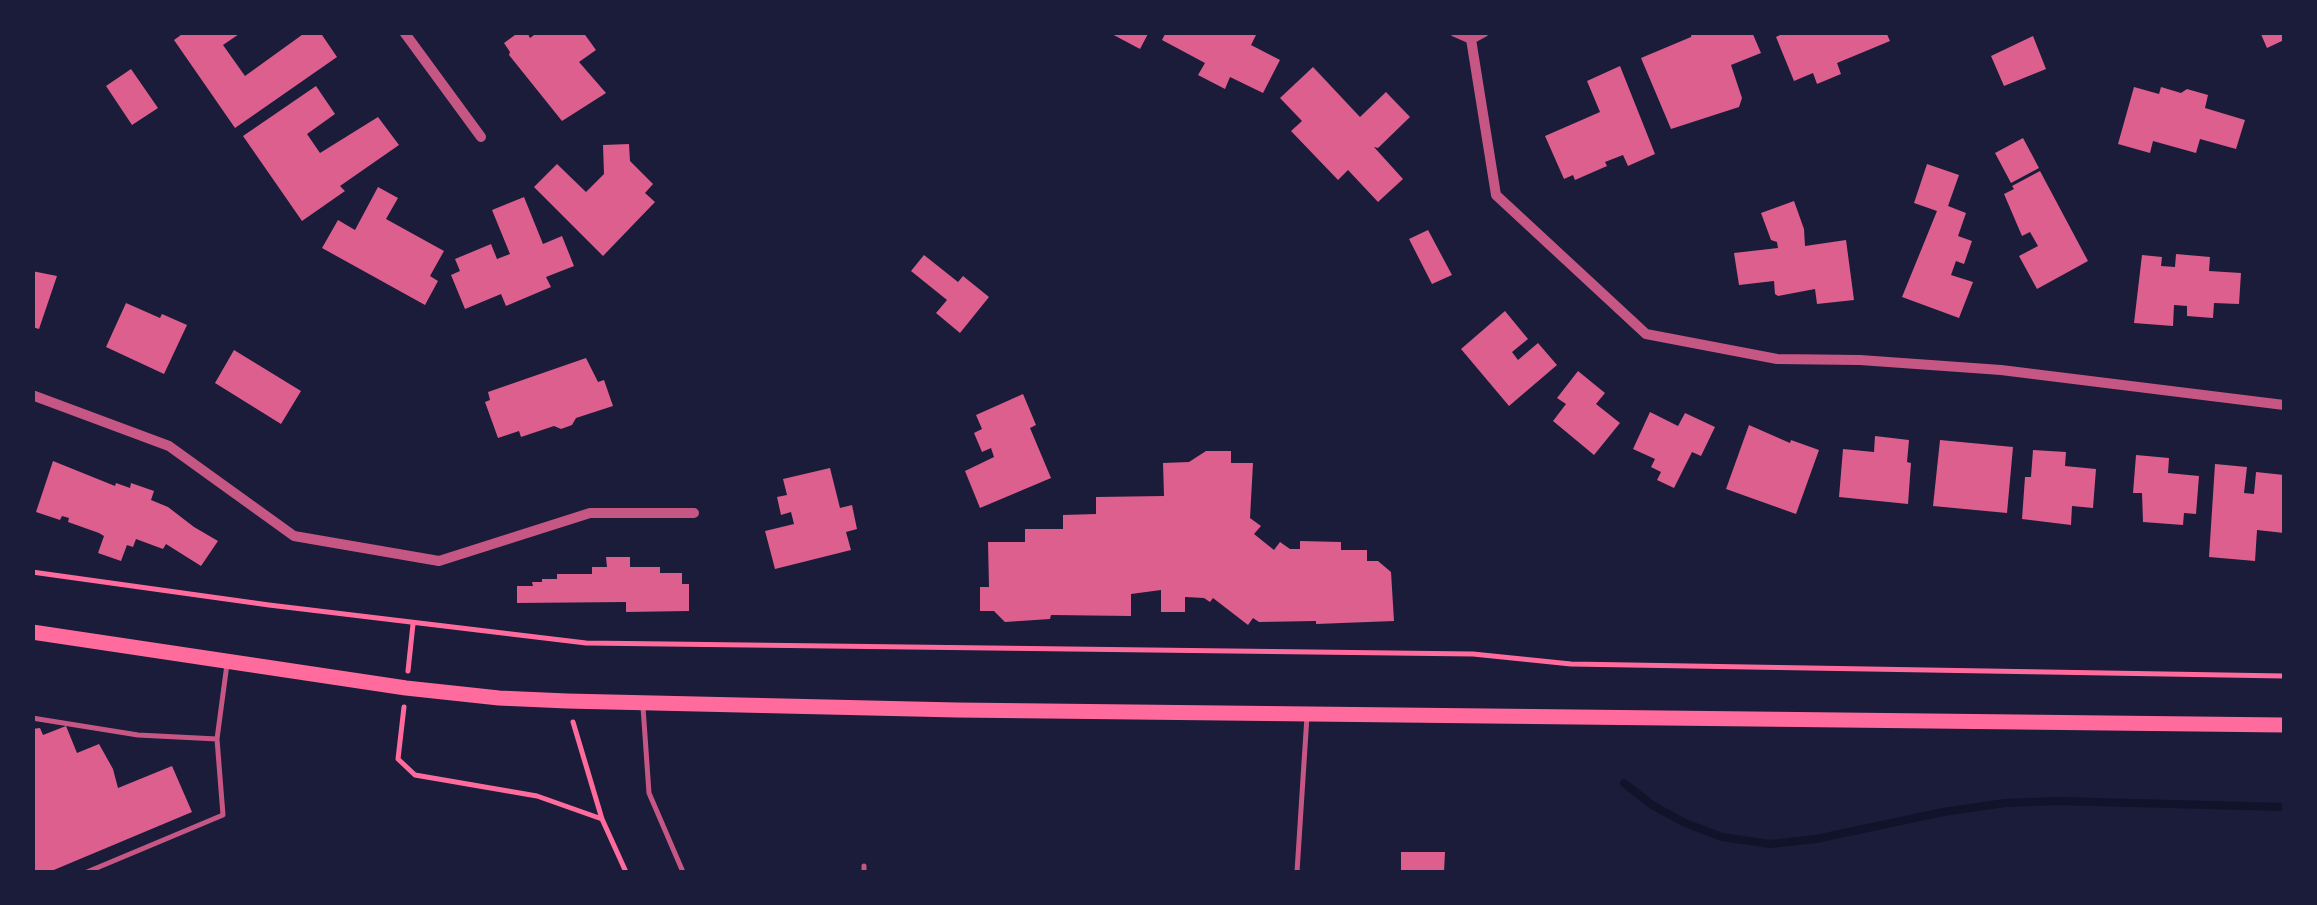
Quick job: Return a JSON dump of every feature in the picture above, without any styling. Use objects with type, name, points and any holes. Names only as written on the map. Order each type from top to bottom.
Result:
[{"type":"main road","points":[[32,632],[406,688],[567,701],[2284,726]]},
{"type":"street","points":[[404,32],[481,137]]},
{"type":"street","points":[[1455,32],[1471,39]]},
{"type":"street","points":[[1471,39],[1484,32]]},
{"type":"street","points":[[1471,39],[1496,194],[1646,334],[1778,358],[2001,370],[2284,405]]},
{"type":"street","points":[[32,395],[170,446],[294,536],[439,562],[590,513],[694,513]]},
{"type":"lane","points":[[87,872],[224,814],[217,739],[227,660]]},
{"type":"lane","points":[[642,704],[648,793],[683,872]]},
{"type":"lane","points":[[1297,872],[1307,714]]},
{"type":"lane","points":[[32,718],[138,734],[217,739]]},
{"type":"path","points":[[32,572],[413,624],[586,643],[1397,652],[1474,654],[1570,664],[2284,676]]},
{"type":"path","points":[[413,624],[398,759],[415,776],[537,796],[602,819]]},
{"type":"path","points":[[567,701],[602,819],[626,872]]},
{"type":"building","points":[[185,32],[242,32],[223,45],[245,76],[306,32],[320,32],[337,57],[235,128],[174,40]]},
{"type":"building","points":[[519,32],[527,32],[530,38],[538,32],[583,32],[596,50],[579,62],[606,93],[562,121],[509,55],[504,43]]},
{"type":"building","points":[[1108,32],[1149,32],[1140,49]]},
{"type":"building","points":[[1166,32],[1251,32],[1256,35],[1251,45],[1280,60],[1263,93],[1230,77],[1225,89],[1198,75],[1205,63],[1162,40]]},
{"type":"building","points":[[1692,32],[1752,32],[1761,53],[1731,65],[1742,98],[1739,107],[1671,129],[1641,58],[1691,37]]},
{"type":"building","points":[[1786,32],[1886,32],[1890,41],[1837,63],[1841,74],[1817,84],[1813,73],[1794,81],[1776,37]]},
{"type":"building","points":[[2260,32],[2284,32],[2284,40],[2267,48]]},
{"type":"building","points":[[2033,36],[2046,69],[2004,86],[1991,56]]},
{"type":"building","points":[[1620,66],[1655,154],[1628,166],[1623,155],[1575,180],[1573,175],[1564,179],[1545,136],[1600,112],[1587,81]]},
{"type":"building","points":[[1313,67],[1360,117],[1386,92],[1410,117],[1378,148],[1374,147],[1403,179],[1378,202],[1348,170],[1338,180],[1291,131],[1302,121],[1280,98]]},
{"type":"building","points":[[131,69],[158,108],[132,125],[106,86]]},
{"type":"building","points":[[316,86],[335,114],[307,134],[320,153],[378,117],[399,145],[340,186],[345,191],[302,221],[243,136]]},
{"type":"building","points":[[2134,87],[2159,94],[2161,87],[2208,95],[2205,108],[2245,120],[2236,149],[2200,139],[2196,153],[2153,141],[2150,153],[2118,144]]},
{"type":"building","points":[[2023,138],[2039,168],[2011,183],[1995,153]]},
{"type":"building","points":[[629,144],[630,161],[653,184],[645,193],[655,202],[603,256],[534,187],[557,164],[586,192],[604,174],[603,145]]},
{"type":"building","points":[[1927,164],[1959,175],[1948,206],[1966,213],[1958,236],[1972,241],[1964,264],[1956,261],[1951,275],[1973,282],[1959,318],[1902,297],[1937,211],[1914,203]]},
{"type":"building","points":[[2040,171],[2088,261],[2037,289],[2019,256],[2038,246],[2030,232],[2022,236],[2004,194]]},
{"type":"building","points":[[378,187],[398,198],[386,219],[444,251],[430,276],[438,281],[425,305],[322,248],[338,220],[355,230]]},
{"type":"building","points":[[524,197],[543,244],[562,236],[574,266],[546,277],[551,287],[506,306],[501,294],[465,309],[451,275],[460,271],[455,259],[491,244],[497,259],[510,254],[492,210]]},
{"type":"building","points":[[1794,201],[1804,229],[1805,246],[1846,240],[1854,300],[1817,304],[1815,289],[1778,296],[1774,281],[1739,285],[1734,253],[1778,248],[1761,213]]},
{"type":"building","points":[[1428,230],[1452,275],[1432,284],[1409,239]]},
{"type":"building","points":[[2176,254],[2210,257],[2209,271],[2241,273],[2239,304],[2214,303],[2213,318],[2187,316],[2187,306],[2174,305],[2173,326],[2134,323],[2142,255],[2162,257],[2161,266],[2175,267]]},
{"type":"building","points":[[924,255],[958,282],[963,276],[989,297],[960,333],[936,313],[947,300],[911,271]]},
{"type":"building","points":[[32,271],[57,276],[39,329],[32,327]]},
{"type":"building","points":[[126,303],[187,325],[164,374],[106,347]]},
{"type":"building","points":[[1505,311],[1528,339],[1512,352],[1518,360],[1538,343],[1557,365],[1509,406],[1461,349]]},
{"type":"building","points":[[234,350],[301,391],[281,424],[215,383]]},
{"type":"building","points":[[586,358],[598,382],[604,380],[613,406],[576,418],[572,425],[561,429],[554,426],[521,437],[519,431],[498,438],[485,402],[490,400],[488,392]]},
{"type":"building","points":[[1578,371],[1605,393],[1596,404],[1620,423],[1594,455],[1553,421],[1566,404],[1557,398]]},
{"type":"building","points":[[1023,394],[1036,425],[1030,428],[1051,478],[980,508],[965,471],[994,457],[991,448],[982,452],[974,433],[982,429],[976,415]]},
{"type":"building","points":[[1650,412],[1678,426],[1685,413],[1715,427],[1701,456],[1692,452],[1674,488],[1657,480],[1661,472],[1651,467],[1655,459],[1633,449]]},
{"type":"building","points":[[1749,425],[1790,443],[1791,440],[1819,450],[1796,514],[1726,489]]},
{"type":"building","points":[[1875,436],[1909,440],[1908,504],[1839,497],[1843,449],[1874,452]]},
{"type":"building","points":[[1940,440],[2013,447],[2007,513],[1933,506]]},
{"type":"building","points":[[2033,450],[2066,452],[2065,466],[2096,469],[2093,508],[2072,506],[2071,525],[2022,519],[2025,477],[2031,477]]},
{"type":"building","points":[[1206,451],[1231,451],[1231,463],[1253,463],[1250,518],[1261,526],[1254,534],[1274,550],[1280,542],[1290,549],[1300,549],[1300,541],[1341,542],[1341,550],[1367,550],[1367,561],[1378,561],[1391,572],[1394,621],[1316,624],[1259,622],[1253,618],[1248,625],[1213,598],[1210,602],[1185,597],[1185,612],[1161,612],[1161,590],[1131,594],[1131,616],[1051,615],[1050,619],[1005,622],[994,611],[980,611],[980,587],[989,587],[988,542],[1025,542],[1025,529],[1063,529],[1063,515],[1096,514],[1096,497],[1164,496],[1163,463],[1189,462]]},
{"type":"building","points":[[2136,455],[2169,458],[2168,473],[2199,476],[2196,514],[2184,513],[2183,525],[2143,522],[2142,493],[2133,493]]},
{"type":"building","points":[[53,461],[115,486],[116,483],[130,488],[131,483],[154,491],[151,500],[218,541],[201,566],[166,544],[163,549],[136,539],[133,547],[127,545],[121,561],[98,553],[104,536],[68,522],[69,518],[62,516],[60,520],[36,512]]},
{"type":"building","points":[[2215,464],[2247,467],[2244,493],[2254,494],[2256,472],[2284,475],[2284,533],[2257,530],[2255,561],[2209,557]]},
{"type":"building","points":[[830,468],[840,508],[852,505],[857,529],[846,532],[851,550],[775,569],[765,531],[794,524],[791,512],[781,515],[777,497],[787,495],[783,479]]},
{"type":"building","points":[[606,557],[630,557],[630,567],[660,567],[660,573],[682,573],[682,584],[689,584],[689,611],[626,612],[626,602],[517,603],[517,586],[557,579],[557,574],[592,574],[592,567],[607,567]]},
{"type":"building","points":[[66,726],[77,753],[99,744],[118,788],[172,766],[192,812],[49,872],[32,872],[32,729],[40,728],[43,735]]},
{"type":"building","points":[[1401,852],[1445,852],[1444,872],[1401,872]]},
{"type":"waterway","points":[[1624,783],[1652,805],[1685,823],[1722,837],[1770,844],[2005,803],[2284,807]]}]
